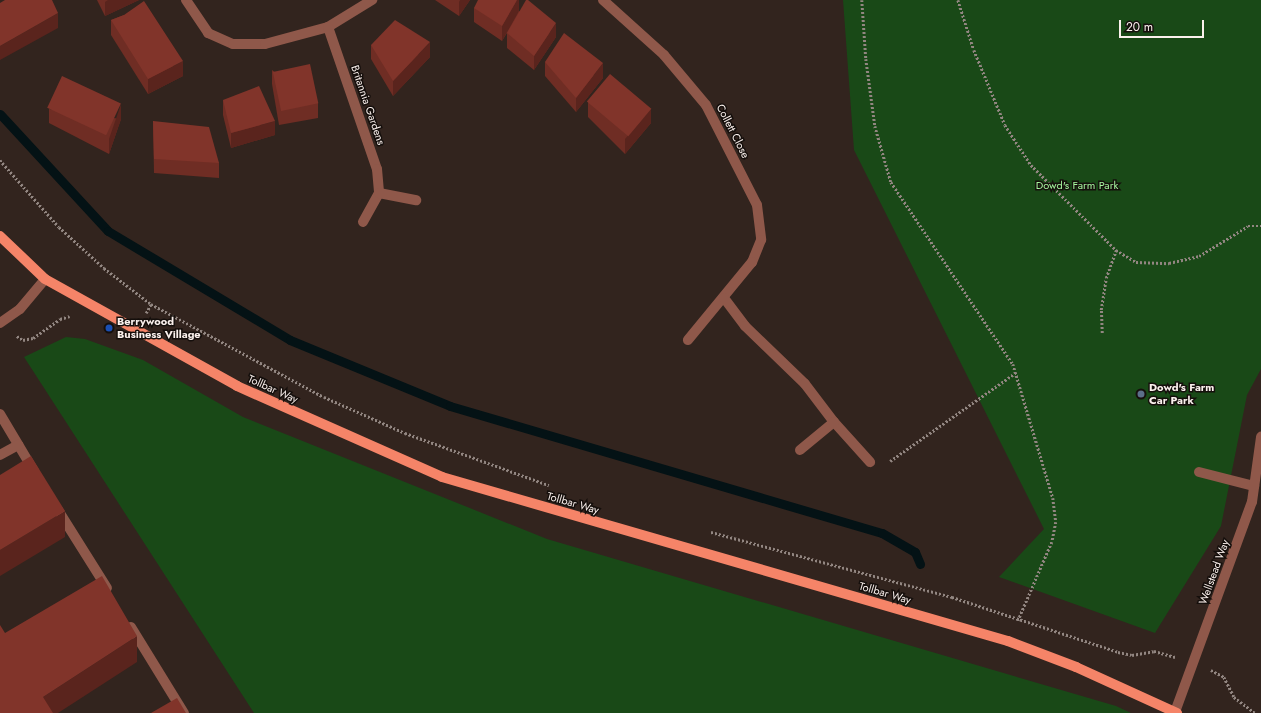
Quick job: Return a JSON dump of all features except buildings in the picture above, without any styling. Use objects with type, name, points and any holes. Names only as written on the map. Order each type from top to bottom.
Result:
[{"type":"main road","name":"Tollbar Way","points":[[0,236],[45,279],[237,386],[442,477],[1008,641],[1076,667],[1176,713]]},
{"type":"street","points":[[186,0],[208,33],[234,44],[265,44],[328,27],[372,0]]},
{"type":"street","name":"Collett Close","points":[[603,0],[664,55],[706,105],[757,205],[761,240],[752,262],[688,340]]},
{"type":"street","name":"Britannia Gardens","points":[[328,27],[377,169],[379,193]]},
{"type":"street","points":[[363,222],[379,193],[416,200]]},
{"type":"street","points":[[2,322],[20,310],[45,279]]},
{"type":"street","points":[[724,298],[746,326],[805,384],[834,422],[870,462]]},
{"type":"street","points":[[0,414],[39,478]]},
{"type":"street","points":[[800,450],[834,422]]},
{"type":"street","name":"Wellstead Way","points":[[1176,713],[1252,502],[1261,437]]},
{"type":"street","points":[[0,455],[18,445]]},
{"type":"street","points":[[1199,472],[1254,486]]},
{"type":"street","points":[[51,498],[114,599]]},
{"type":"street","points":[[126,619],[184,713]]},
{"type":"path","points":[[862,0],[866,59],[875,126],[891,182],[1013,364],[1053,498],[1056,522],[1052,542],[1008,641]]},
{"type":"path","points":[[958,0],[974,50],[1005,125],[1031,165],[1116,250],[1136,262],[1169,262],[1199,256],[1248,226],[1261,226]]},
{"type":"path","points":[[0,160],[58,227],[104,268],[151,304],[324,397],[405,433],[550,486]]},
{"type":"path","points":[[1102,333],[1101,310],[1106,278],[1116,250]]},
{"type":"path","points":[[136,329],[151,304]]},
{"type":"path","points":[[2,322],[15,336],[23,340],[33,338],[60,319],[74,316]]},
{"type":"path","points":[[870,462],[882,464],[890,461],[1016,373]]},
{"type":"path","points":[[708,531],[952,597],[1118,652],[1132,655],[1163,652],[1193,666],[1211,670],[1224,677],[1234,697],[1255,713]]},
{"type":"green space","name":"Dowd's Farm Park","points":[[843,0],[1261,0],[1261,369],[1247,395],[1221,526],[1155,633],[999,577],[1044,529],[854,150]]},
{"type":"green space","points":[[66,337],[85,339],[143,360],[243,417],[547,539],[1116,706],[1131,713],[254,713],[24,357]]},
{"type":"waterway","points":[[0,114],[108,231],[290,340],[450,406],[882,533],[915,552],[920,564]]},
{"type":"place","name":"Berrywood Business Village","points":[[109,328]]},
{"type":"place","name":"Dowd's Farm Car Park","points":[[1141,394]]}]
